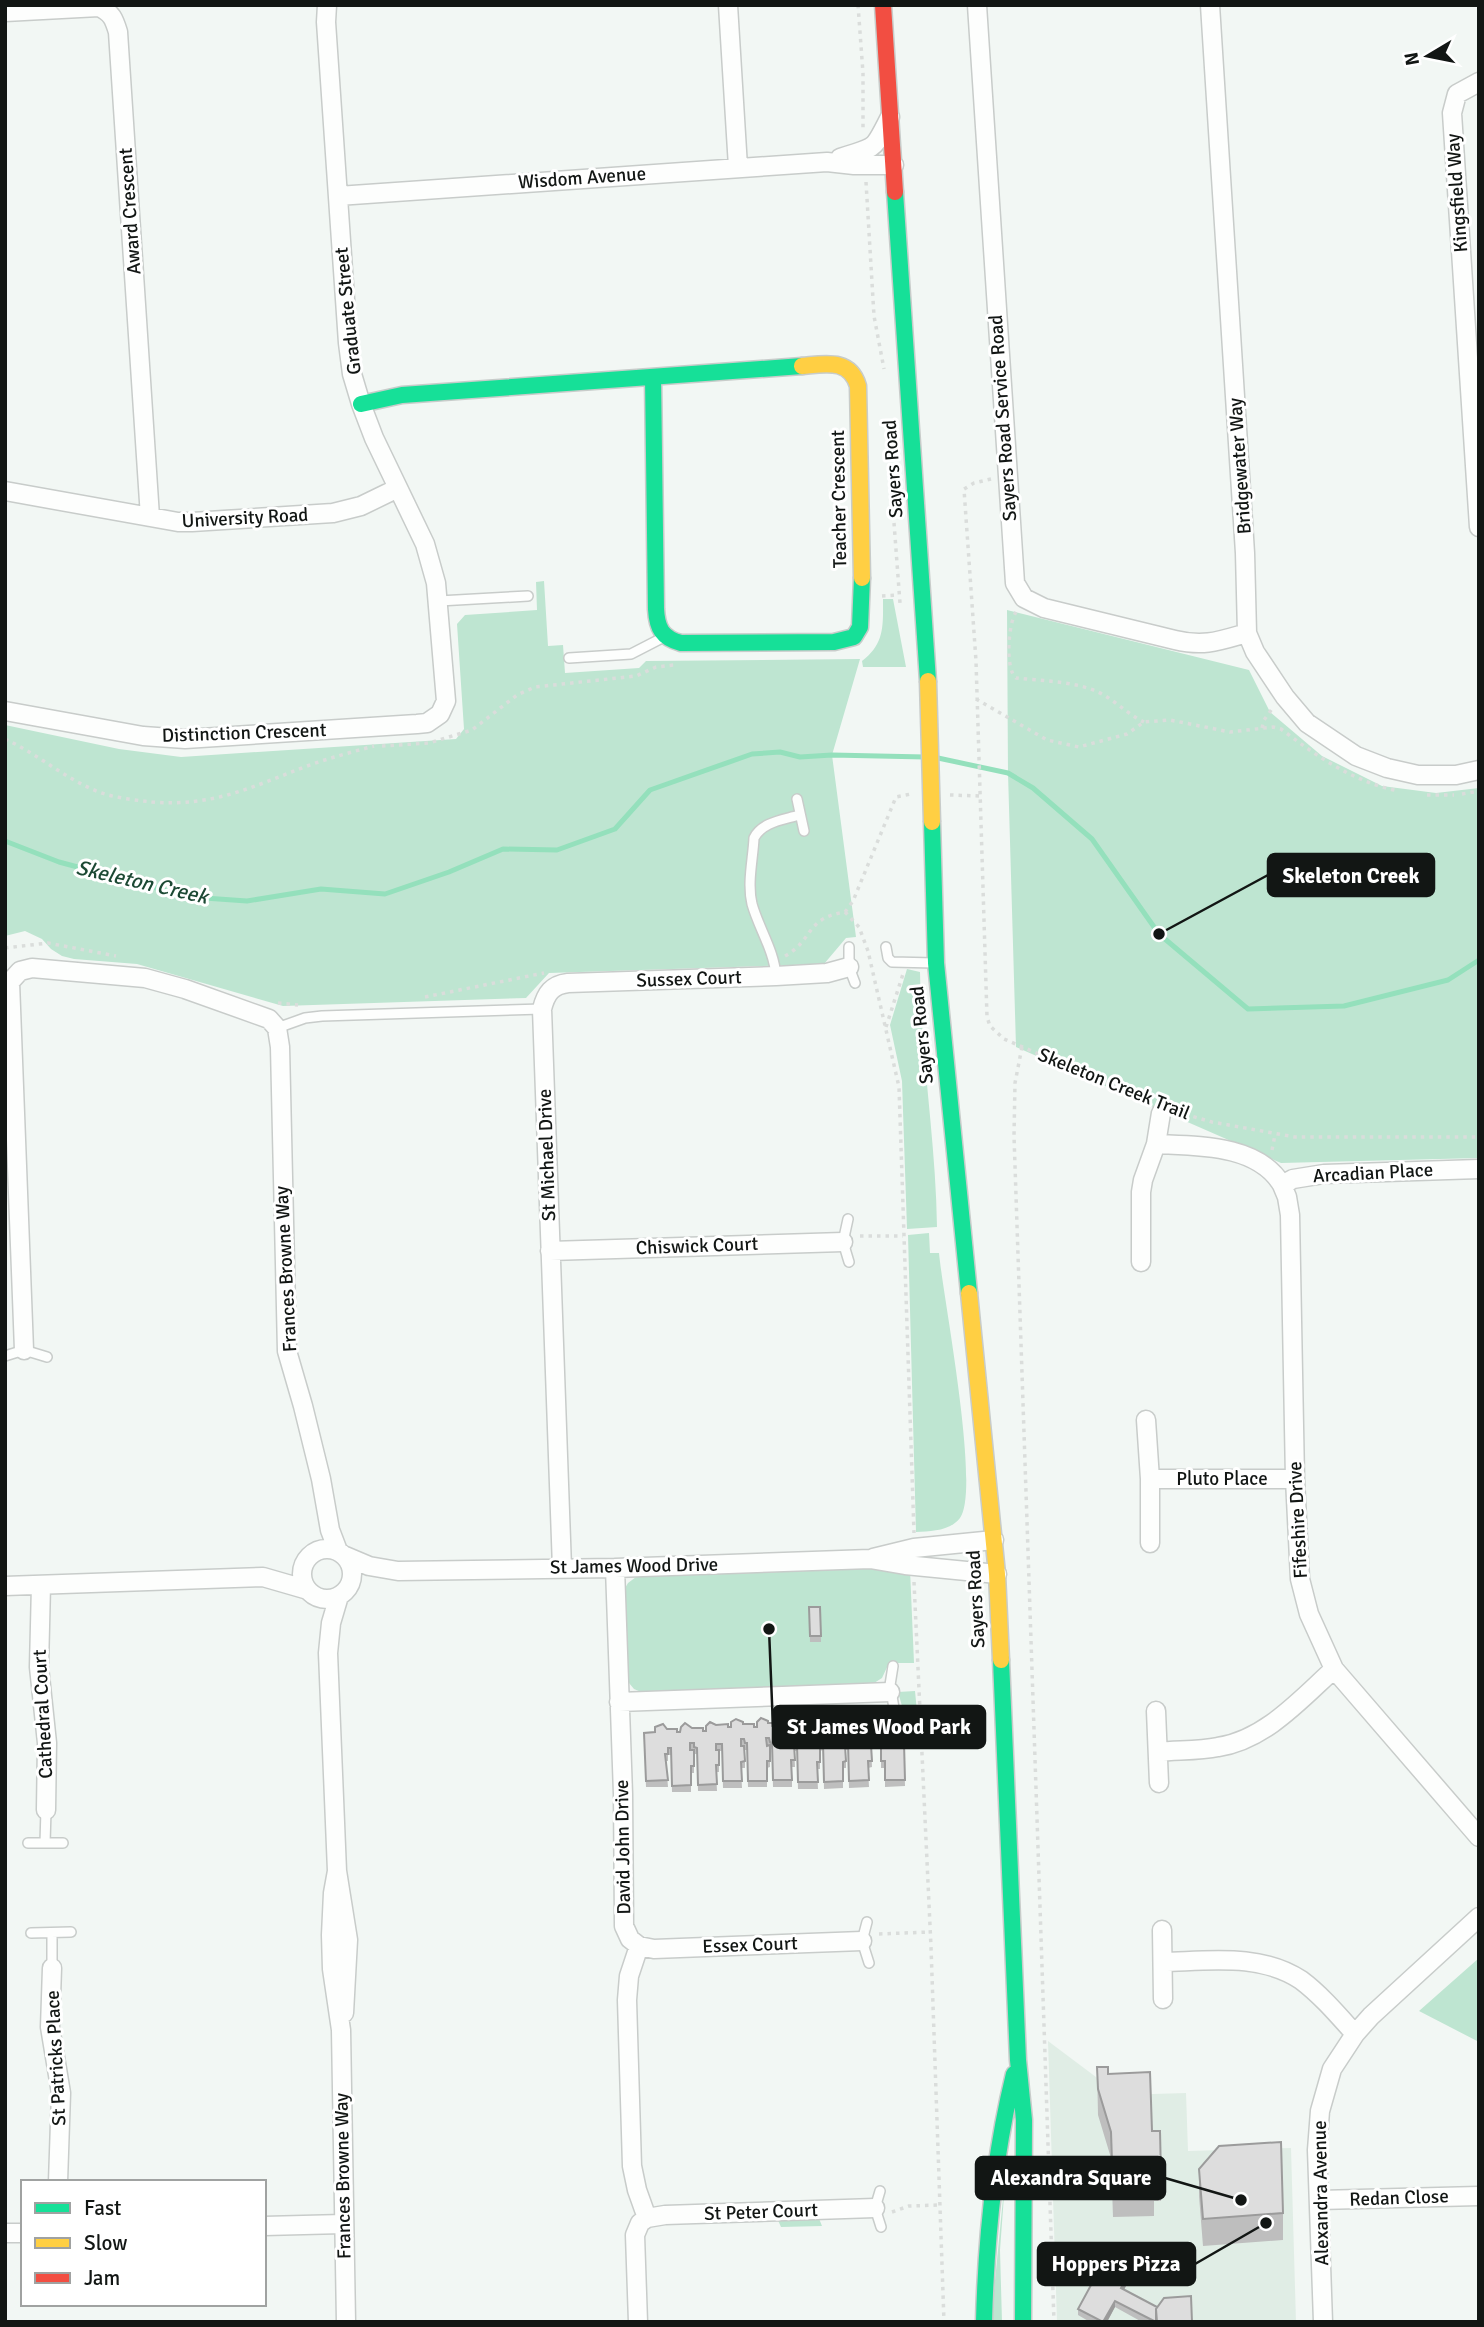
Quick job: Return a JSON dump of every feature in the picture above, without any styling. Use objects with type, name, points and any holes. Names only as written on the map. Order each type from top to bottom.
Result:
[{"type":"main road","name":"Sayers Road","points":[[883,5],[928,681],[936,963],[997,1574],[1018,2060],[1024,2120],[1024,2318]]},
{"type":"main road","name":"Teacher Crescent","points":[[361,404],[402,395],[653,377],[840,364],[853,369],[859,392],[862,611],[858,633],[848,639],[834,642],[681,643],[664,637]]},
{"type":"main road","points":[[653,377],[656,609],[658,627],[664,637]]},
{"type":"main road","name":"Sayers Road","points":[[984,2322],[990,2205],[1002,2117],[1018,2060]]},
{"type":"street","name":"Graduate Street","points":[[327,5],[326,22],[352,374],[374,438],[425,544],[439,601],[446,701],[440,714]]},
{"type":"street","points":[[728,5],[738,167]]},
{"type":"street","name":"Sayers Road Service Road","points":[[977,5],[1012,572],[1024,598]]},
{"type":"street","name":"Bridgewater Way","points":[[1210,5],[1245,553],[1247,633],[1255,652],[1285,697],[1307,723],[1356,756],[1387,768],[1418,775],[1456,775],[1479,770]]},
{"type":"street","name":"Award Crescent","points":[[5,12],[99,8],[109,12],[115,20],[118,32],[150,517]]},
{"type":"street","name":"Kingsfield Way","points":[[1479,82],[1457,94],[1452,113],[1479,527]]},
{"type":"street","points":[[865,159],[891,117]]},
{"type":"street","name":"Wisdom Avenue","points":[[338,196],[865,159],[894,165]]},
{"type":"street","name":"University Road","points":[[5,491],[192,522],[332,513],[361,506],[398,488]]},
{"type":"street","points":[[1024,598],[1044,608],[1196,645],[1247,633]]},
{"type":"street","name":"Distinction Crescent","points":[[5,711],[144,736],[185,739],[417,724],[427,723],[440,714]]},
{"type":"street","points":[[24,1350],[10,982],[20,971],[32,968],[145,978],[185,989],[268,1019],[277,1028]]},
{"type":"street","name":"Sussex Court","points":[[542,1009],[549,991],[557,985],[568,983],[827,973],[852,975]]},
{"type":"street","name":"St Michael Drive","points":[[542,1009],[562,1568]]},
{"type":"street","name":"Frances Browne Way","points":[[277,1028],[280,1047],[287,1351],[321,1479],[324,1506],[322,1530],[309,1556]]},
{"type":"street","points":[[1141,1262],[1141,1192],[1165,1110]]},
{"type":"street","points":[[1156,1144],[1208,1146],[1245,1156],[1276,1176],[1282,1185]]},
{"type":"street","name":"Arcadian Place","points":[[1282,1185],[1293,1179],[1324,1174],[1479,1169]]},
{"type":"street","name":"Fifeshire Drive","points":[[1282,1185],[1290,1214],[1295,1479],[1300,1579],[1308,1614],[1334,1669],[1479,1837]]},
{"type":"street","name":"Chiswick Court","points":[[550,1251],[843,1239]]},
{"type":"street","name":"Pluto Place","points":[[1146,1420],[1150,1543]]},
{"type":"street","name":"Pluto Place","points":[[1150,1479],[1295,1479]]},
{"type":"street","name":"Frances Browne Way","points":[[324,1506],[340,1553]]},
{"type":"street","name":"St James Wood Drive","points":[[340,1553],[369,1566],[398,1571],[615,1568],[914,1557],[994,1540]]},
{"type":"street","points":[[5,1586],[263,1577],[326,1599],[342,1594],[351,1580],[352,1573],[351,1567],[340,1553],[325,1549],[263,1577]]},
{"type":"street","points":[[309,1556],[303,1565],[302,1578],[310,1593]]},
{"type":"street","name":"St James Wood Drive","points":[[914,1557],[997,1574]]},
{"type":"street","name":"David John Drive","points":[[615,1568],[623,1794],[624,1926],[630,1939],[639,1946]]},
{"type":"street","name":"St James Wood Drive","points":[[342,1594],[370,1578],[398,1571]]},
{"type":"street","name":"Cathedral Court","points":[[41,1585],[39,1667],[47,1743],[46,1810]]},
{"type":"street","name":"Frances Browne Way","points":[[310,1593],[328,1653]]},
{"type":"street","name":"Frances Browne Way","points":[[342,1594],[331,1623],[328,1653],[337,1871],[333,1893],[331,1946],[341,2030],[346,2322]]},
{"type":"street","points":[[1158,1752],[1219,1747],[1243,1741],[1272,1724],[1334,1669]]},
{"type":"street","points":[[619,1702],[892,1700]]},
{"type":"street","points":[[1156,1711],[1159,1783]]},
{"type":"street","name":"Alexandra Avenue","points":[[1323,2322],[1317,2129],[1332,2069],[1355,2034],[1394,1994],[1479,1917]]},
{"type":"street","points":[[1162,1930],[1163,1999]]},
{"type":"street","name":"Essex Court","points":[[639,1946],[654,1949],[862,1938]]},
{"type":"street","points":[[638,2322],[635,2235],[640,2223],[647,2218],[632,2166],[628,1986],[639,1946]]},
{"type":"street","points":[[1163,1962],[1248,1961],[1275,1968],[1309,1987],[1355,2034]]},
{"type":"street","name":"St Patricks Place","points":[[52,1968],[50,2027],[61,2094],[58,2180]]},
{"type":"street","name":"Redan Close","points":[[1319,2200],[1479,2196]]},
{"type":"street","name":"St Peter Court","points":[[647,2218],[877,2204]]},
{"type":"street","points":[[266,2226],[343,2224]]},
{"type":"lane","points":[[439,601],[528,596]]},
{"type":"lane","points":[[569,658],[631,654],[664,637]]},
{"type":"lane","points":[[797,799],[804,831]]},
{"type":"lane","points":[[776,976],[775,958],[763,936],[751,901],[754,838],[758,830],[768,824],[799,815]]},
{"type":"lane","name":"Sussex Court","points":[[849,947],[852,975]]},
{"type":"lane","points":[[886,947],[888,958],[892,962],[936,963]]},
{"type":"lane","points":[[277,1028],[305,1018],[334,1015],[542,1009]]},
{"type":"lane","points":[[848,1219],[843,1239],[849,1262]]},
{"type":"lane","points":[[5,1356],[24,1350],[47,1357]]},
{"type":"lane","points":[[892,1700],[893,1666]]},
{"type":"lane","name":"Cathedral Court","points":[[45,1843],[46,1810]]},
{"type":"lane","points":[[28,1843],[63,1843]]},
{"type":"lane","points":[[867,1922],[862,1938],[869,1963]]},
{"type":"lane","points":[[31,1933],[71,1933]]},
{"type":"lane","name":"St Patricks Place","points":[[52,1933],[52,1968]]},
{"type":"lane","points":[[877,2204],[881,2227]]},
{"type":"path","points":[[858,5],[874,316],[887,380]]},
{"type":"path","name":"Skeleton Creek Trail","points":[[1006,476],[974,484],[964,489],[963,497],[969,552],[978,720],[987,1017],[990,1026],[1004,1039],[1165,1110],[1212,1122],[1285,1136],[1479,1137]]},
{"type":"path","points":[[894,514],[900,606]]},
{"type":"path","points":[[880,596],[898,594]]},
{"type":"path","points":[[1024,598],[1012,618],[1010,627],[1009,667],[1016,678],[1082,687],[1097,692],[1144,722],[1170,720],[1230,732],[1273,727],[1281,729],[1338,770],[1377,786],[1407,792]]},
{"type":"path","points":[[5,739],[66,777],[100,793],[135,800],[198,803],[265,784],[340,755],[374,747],[420,745],[472,730],[517,695],[535,687],[638,676],[656,667],[681,664]]},
{"type":"path","points":[[976,699],[1047,740],[1079,747],[1127,734],[1144,722]]},
{"type":"path","points":[[1417,794],[1456,795],[1479,791]]},
{"type":"path","points":[[913,794],[896,797],[853,901],[845,912],[859,927],[863,936],[899,1087],[914,1557],[944,2322]]},
{"type":"path","points":[[940,795],[980,794]]},
{"type":"path","points":[[886,1028],[907,964]]},
{"type":"path","points":[[1022,1046],[1015,1083],[1014,1123],[1054,2322]]},
{"type":"path","points":[[843,1239],[904,1236]]},
{"type":"path","points":[[862,1938],[930,1932]]},
{"type":"path","points":[[877,2204],[895,2211],[909,2206],[940,2205]]},
{"type":"shaded area","points":[[1048,2041],[1120,2095],[1186,2093],[1188,2151],[1291,2148],[1296,2322],[1057,2322]]},
{"type":"green space","points":[[544,581],[548,646],[563,645],[565,673],[639,668],[646,661],[860,659],[832,755],[856,937],[846,938],[824,964],[549,973],[526,998],[283,1006],[137,964],[62,956],[42,939],[25,931],[5,936],[5,725],[119,749],[181,757],[456,739],[464,729],[457,624],[465,615],[537,610],[536,582]]},
{"type":"green space","points":[[883,599],[893,599],[906,667],[863,667],[862,661],[870,655],[879,641]]},
{"type":"green space","points":[[1007,610],[1249,670],[1270,712],[1322,756],[1382,786],[1436,793],[1479,788],[1479,1158],[1281,1163],[1016,1047],[1008,773]]},
{"type":"green space","points":[[907,969],[920,972],[937,1227],[907,1229],[902,1081],[890,1025]]},
{"type":"green space","points":[[929,1233],[930,1253],[939,1253],[959,1391],[964,1433],[965,1500],[960,1518],[951,1526],[916,1532],[908,1235]]},
{"type":"green space","points":[[910,1569],[914,1663],[889,1663],[882,1678],[871,1685],[646,1694],[634,1689],[629,1683],[624,1590],[636,1577]]},
{"type":"green space","points":[[915,1691],[917,1712],[904,1713],[898,1692]]},
{"type":"green space","points":[[1479,1958],[1479,2042],[1419,2011]]},
{"type":"green space","points":[[1006,2168],[1000,2250],[1002,2322],[993,2322],[993,2301]]},
{"type":"green space","points":[[818,2216],[822,2226],[781,2227],[777,2218]]},
{"type":"building","points":[[809,1607],[820,1607],[821,1636],[810,1636]]},
{"type":"building","points":[[789,1717],[793,1720],[793,1725],[804,1725],[804,1728],[807,1728],[811,1719],[819,1725],[829,1724],[829,1727],[832,1727],[832,1722],[837,1719],[844,1724],[855,1724],[855,1727],[858,1727],[862,1718],[870,1721],[868,1746],[871,1745],[872,1761],[868,1761],[869,1780],[849,1781],[848,1743],[842,1739],[846,1761],[843,1762],[843,1781],[824,1782],[823,1744],[820,1744],[820,1739],[816,1739],[817,1747],[820,1747],[820,1762],[817,1762],[818,1782],[798,1782],[797,1745],[794,1737],[791,1737],[795,1760],[791,1760],[792,1780],[773,1780],[772,1743],[766,1738],[767,1746],[770,1745],[767,1781],[748,1781],[747,1743],[741,1739],[745,1761],[741,1762],[742,1781],[723,1781],[722,1744],[716,1744],[716,1750],[719,1750],[719,1765],[716,1765],[717,1784],[698,1785],[697,1748],[694,1743],[690,1743],[690,1750],[694,1750],[691,1785],[672,1786],[671,1748],[668,1748],[668,1754],[665,1754],[668,1780],[646,1781],[644,1733],[655,1732],[655,1727],[663,1724],[667,1729],[677,1729],[677,1732],[680,1732],[685,1723],[692,1728],[703,1728],[703,1731],[706,1731],[710,1722],[716,1725],[728,1724],[728,1727],[731,1727],[731,1722],[736,1719],[743,1724],[754,1724],[754,1727],[757,1727],[761,1718],[781,1726],[781,1721]]},
{"type":"building","points":[[888,1719],[893,1724],[906,1723],[905,1780],[885,1780],[885,1761],[881,1761],[881,1746],[884,1746],[880,1723]]},
{"type":"building","points":[[1097,2067],[1108,2067],[1108,2074],[1150,2072],[1152,2131],[1160,2131],[1161,2175],[1153,2175],[1154,2190],[1113,2191],[1111,2132],[1098,2089]]},
{"type":"building","points":[[1281,2142],[1283,2213],[1203,2219],[1199,2169],[1219,2146]]},
{"type":"building","points":[[1109,2252],[1134,2265],[1121,2288],[1157,2307],[1156,2322],[1115,2301],[1103,2322],[1078,2309]]},
{"type":"building","points":[[1191,2296],[1192,2322],[1157,2322],[1156,2309],[1164,2298]]},
{"type":"waterway","name":"Skeleton Creek","points":[[5,841],[59,862],[190,897],[247,901],[321,889],[385,894],[449,872],[503,849],[557,850],[615,829],[650,790],[752,754],[780,752],[800,757],[925,757]]},
{"type":"waterway","name":"Skeleton Creek","points":[[938,758],[1008,773],[1033,788],[1092,839],[1159,934],[1248,1009],[1344,1006],[1448,980],[1479,960]]},
{"type":"traffic: fast","points":[[895,192],[928,681]]},
{"type":"traffic: fast","points":[[361,404],[402,395],[802,366]]},
{"type":"traffic: fast","points":[[653,377],[656,609],[659,627],[665,635],[681,643],[834,642],[854,637],[860,627],[862,578]]},
{"type":"traffic: fast","points":[[932,822],[936,963],[969,1293]]},
{"type":"traffic: fast","points":[[1001,1660],[1018,2060],[1024,2120],[1023,2322]]},
{"type":"traffic: fast","points":[[984,2322],[992,2197],[1014,2074]]},
{"type":"traffic: slow","points":[[802,366],[828,364],[843,367],[854,377],[858,386],[862,578]]},
{"type":"traffic: slow","points":[[928,681],[932,822]]},
{"type":"traffic: slow","points":[[969,1293],[997,1574],[1001,1660]]},
{"type":"traffic: jam","points":[[883,5],[895,192]]},
{"type":"place","name":"Skeleton Creek","points":[[1159,934]]},
{"type":"place","name":"St James Wood Park","points":[[769,1629]]},
{"type":"place","name":"Alexandra Square","points":[[1241,2200]]},
{"type":"place","name":"Hoppers Pizza","points":[[1266,2223]]}]
